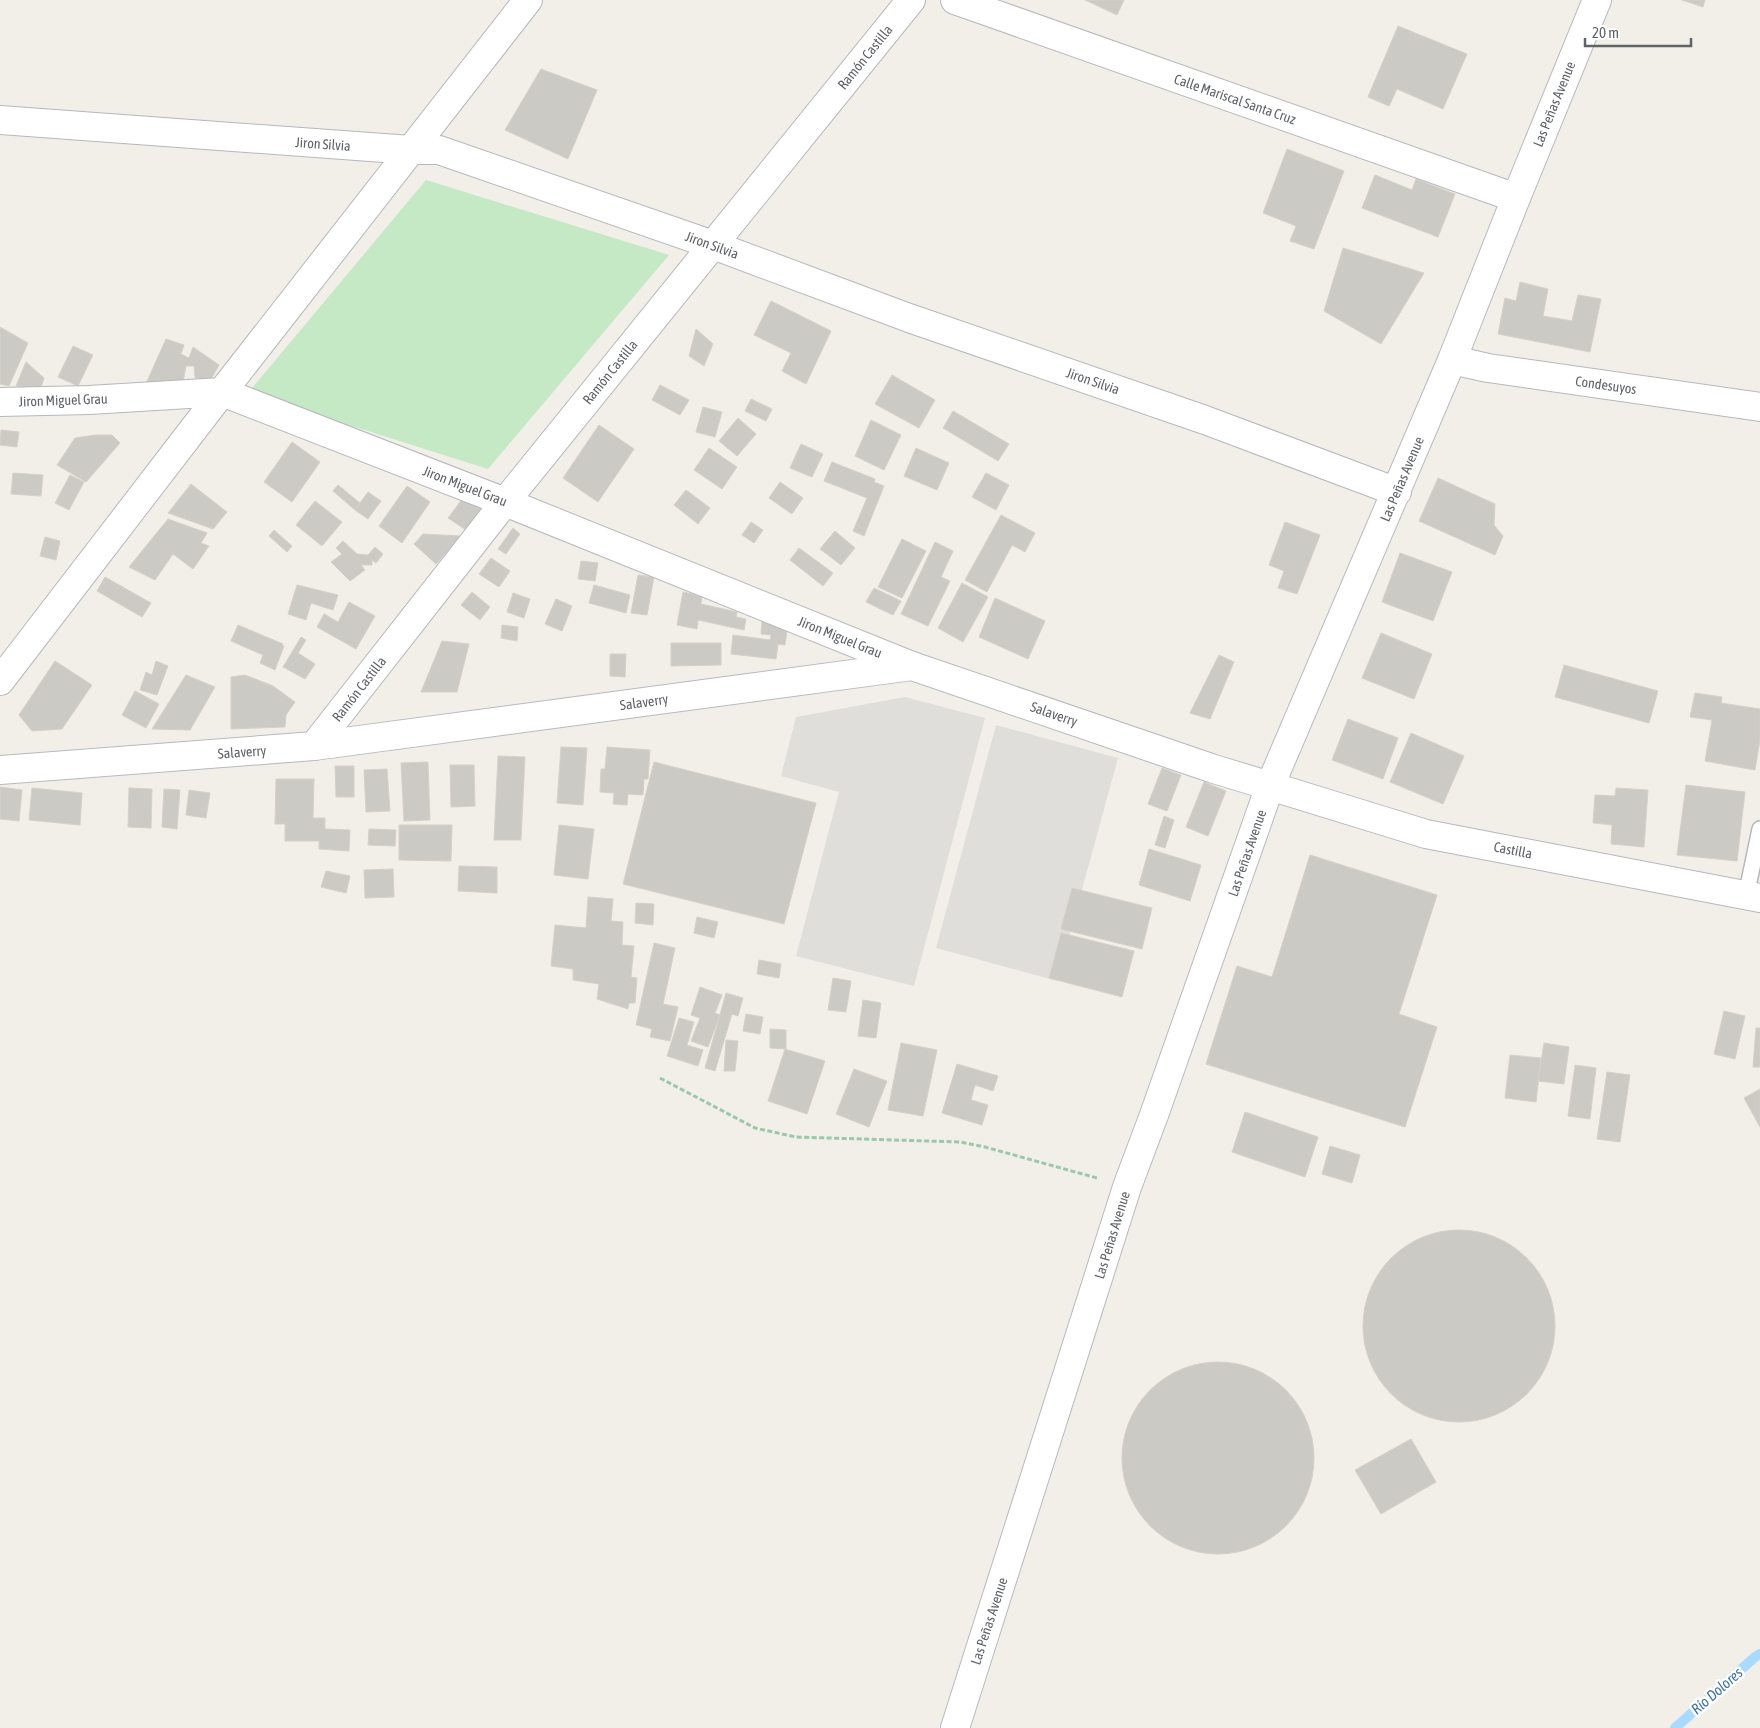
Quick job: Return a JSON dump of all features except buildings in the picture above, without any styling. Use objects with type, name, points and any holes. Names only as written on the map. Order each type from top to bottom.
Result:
[{"type":"street","points":[[0,681],[222,392],[528,0]]},
{"type":"street","name":"Ramón Castilla","points":[[314,746],[505,502],[911,0]]},
{"type":"street","name":"Calle Mariscal Santa Cruz","points":[[955,0],[1516,198]]},
{"type":"street","name":"Las Peñas Avenue","points":[[955,1728],[1127,1187],[1158,1106],[1270,786],[1452,360],[1597,0]]},
{"type":"street","name":"Jiron Silvia","points":[[0,120],[411,150],[439,150],[713,245],[909,318],[1205,420],[1397,492]]},
{"type":"street","name":"Condesuyos","points":[[1452,360],[1488,368],[1760,407]]},
{"type":"street","name":"Jiron Miguel Grau","points":[[0,402],[89,400],[222,392],[505,502],[912,666]]},
{"type":"street","name":"Salaverry","points":[[0,770],[314,746],[912,666],[1214,769],[1270,786]]},
{"type":"street","name":"Castilla","points":[[1270,786],[1426,834],[1753,897]]},
{"type":"lane","points":[[1753,897],[1760,829]]},
{"type":"path","points":[[660,1078],[755,1128],[796,1137],[960,1142],[985,1147],[1127,1187]]},
{"type":"shaded area","points":[[905,697],[985,718],[914,986],[796,956],[839,792],[781,776],[796,717]]},
{"type":"shaded area","points":[[996,725],[1118,758],[1057,981],[936,948]]},
{"type":"green space","points":[[426,180],[669,255],[488,469],[248,393]]},
{"type":"waterway","name":"Río Dolores","points":[[1675,1728],[1760,1654]]}]
